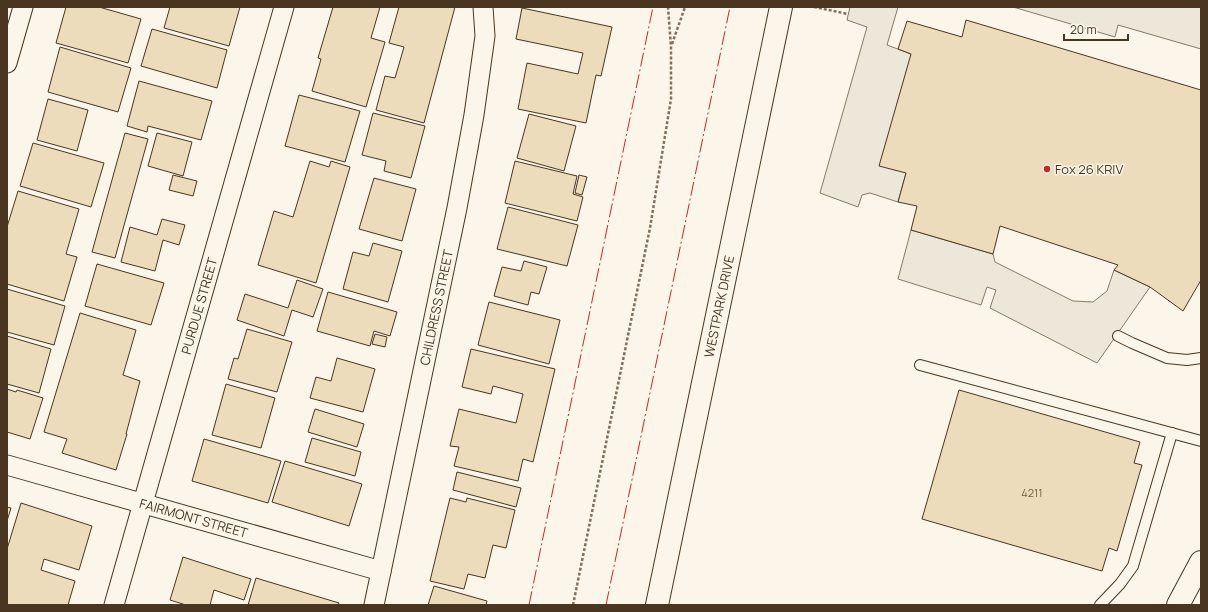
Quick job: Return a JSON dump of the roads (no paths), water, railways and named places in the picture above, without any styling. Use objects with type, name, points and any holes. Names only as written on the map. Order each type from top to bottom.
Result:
[{"type":"main road","name":"WESTPARK DRIVE","points":[[657,605],[781,7]]},
{"type":"main road","points":[[1178,605],[1201,562]]},
{"type":"street","points":[[7,63],[23,7]]},
{"type":"street","name":"PURDUE STREET","points":[[114,605],[284,7]]},
{"type":"street","name":"CHILDRESS STREET","points":[[374,605],[457,208],[474,115],[485,36],[483,7]]},
{"type":"street","name":"FAIRMONT STREET","points":[[7,465],[381,571]]},
{"type":"lane","points":[[1118,336],[1167,358],[1188,360],[1201,358]]},
{"type":"lane","points":[[920,365],[1201,441]]},
{"type":"lane","points":[[1100,605],[1120,584],[1133,566],[1172,433]]},
{"type":"place","name":"Fox 26 KRIV","points":[[1047,169]]}]
